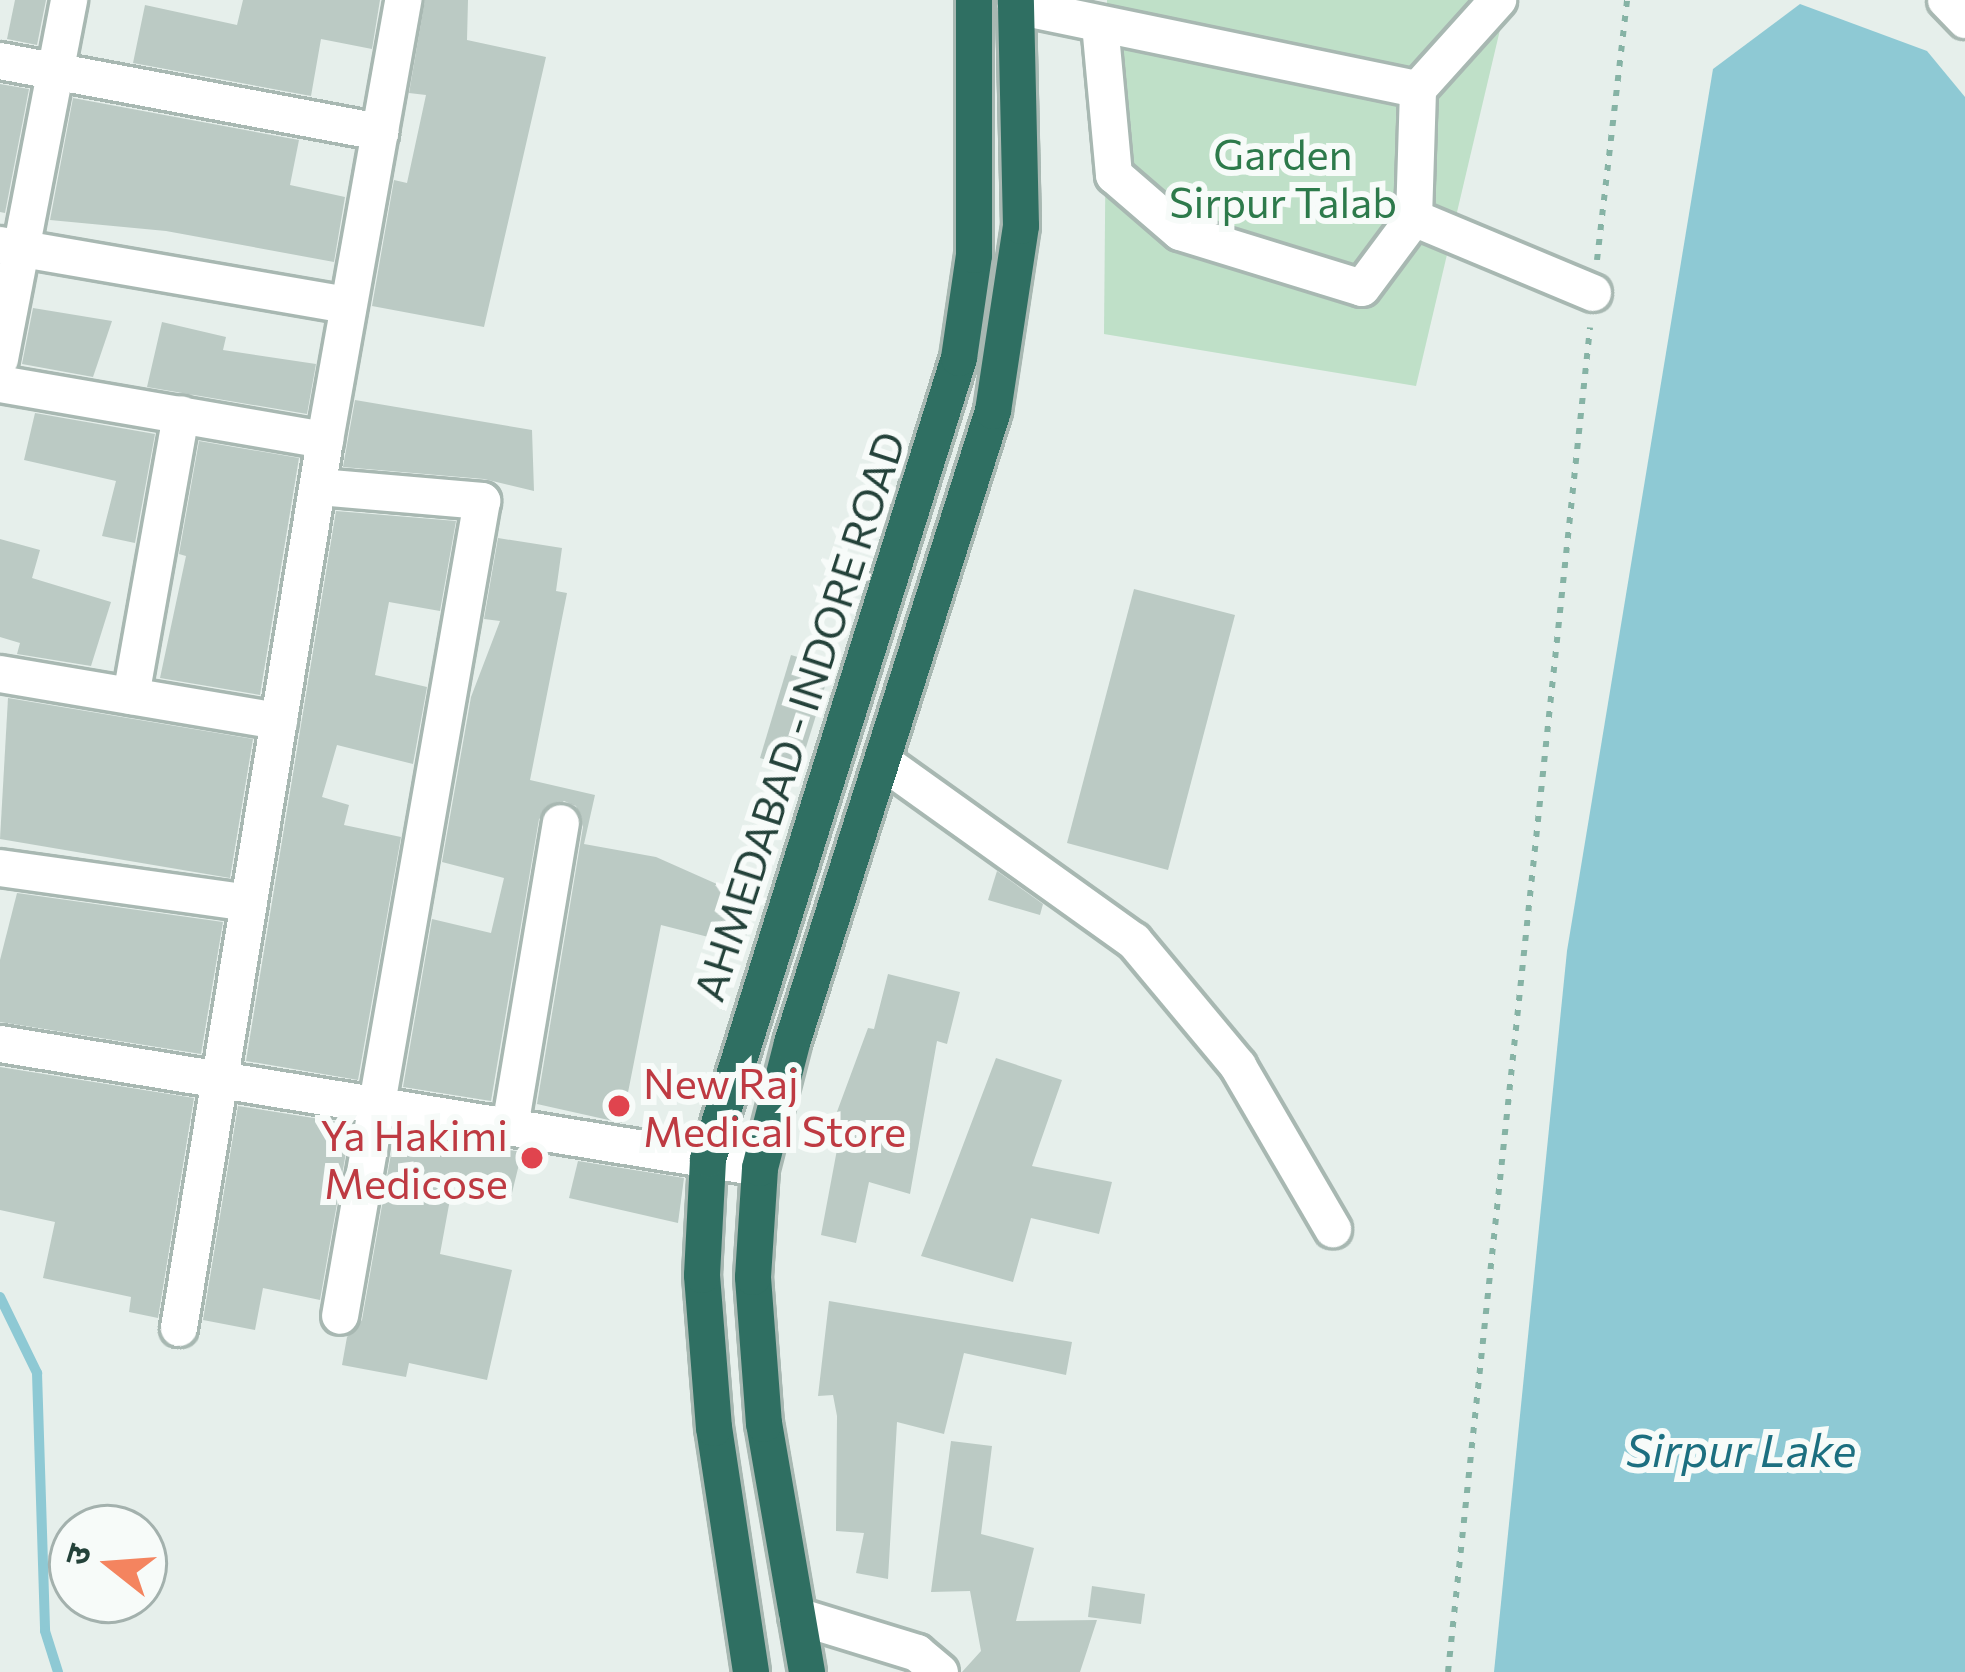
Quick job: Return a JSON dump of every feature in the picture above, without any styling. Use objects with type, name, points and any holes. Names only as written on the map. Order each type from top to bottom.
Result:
[{"type":"highway","name":"AHMEDABAD - INDORE ROAD","points":[[751,1672],[714,1428],[703,1275],[708,1159],[959,358],[974,255],[974,0]]},
{"type":"highway","points":[[807,1672],[764,1424],[753,1277],[760,1168],[792,1043],[885,763],[992,411],[1015,298],[1016,3]]},
{"type":"street","points":[[0,358],[9,247],[56,70],[69,0]]},
{"type":"street","points":[[179,1328],[325,440],[404,0]]},
{"type":"street","points":[[1100,24],[1114,176],[1180,232],[1362,288],[1414,218],[1418,89],[1498,0]]},
{"type":"street","points":[[1946,0],[1965,20]]},
{"type":"street","points":[[1016,3],[1418,89]]},
{"type":"street","points":[[0,62],[380,133]]},
{"type":"street","points":[[1414,218],[1593,293]]},
{"type":"street","points":[[9,247],[348,305]]},
{"type":"street","points":[[0,384],[325,440]]},
{"type":"street","points":[[131,696],[181,414]]},
{"type":"street","points":[[319,487],[482,501],[381,1105],[340,1316]]},
{"type":"street","points":[[0,674],[279,721]]},
{"type":"street","points":[[885,763],[1134,941],[1238,1066],[1333,1228]]},
{"type":"street","points":[[510,1127],[560,823]]},
{"type":"street","points":[[0,868],[249,903]]},
{"type":"street","points":[[0,1044],[224,1076],[760,1168]]},
{"type":"street","points":[[797,1616],[917,1653],[940,1672]]},
{"type":"path","points":[[1448,1672],[1627,0]]},
{"type":"green space","name":"Garden Sirpur Talab","points":[[1107,0],[1507,0],[1416,386],[1104,334]]},
{"type":"water","name":"Sirpur Lake","points":[[1800,4],[1927,51],[1965,97],[1965,1672],[1494,1672],[1567,951],[1713,69]]},
{"type":"building","points":[[15,0],[46,0],[37,45],[7,39]]},
{"type":"building","points":[[243,0],[380,0],[372,49],[321,39],[311,96],[133,63],[145,5],[237,25]]},
{"type":"building","points":[[425,0],[468,0],[467,40],[546,57],[484,327],[372,306],[394,180],[407,183],[426,95],[409,93]]},
{"type":"building","points":[[0,84],[29,89],[5,213],[0,212]]},
{"type":"building","points":[[73,98],[299,140],[290,185],[345,197],[334,262],[166,231],[50,220]]},
{"type":"building","points":[[33,308],[112,321],[93,377],[22,364]]},
{"type":"building","points":[[162,322],[226,337],[223,350],[316,364],[307,414],[147,387]]},
{"type":"building","points":[[355,400],[532,430],[534,491],[484,479],[343,467]]},
{"type":"building","points":[[35,413],[155,434],[135,543],[102,536],[116,481],[24,460]]},
{"type":"building","points":[[199,441],[299,458],[260,695],[160,678],[186,556],[179,554]]},
{"type":"building","points":[[336,511],[456,521],[440,611],[389,602],[375,675],[427,687],[413,764],[337,745],[322,797],[349,805],[344,825],[401,837],[358,1080],[246,1061]]},
{"type":"building","points":[[498,538],[562,548],[556,591],[567,593],[530,780],[595,795],[584,844],[656,857],[755,901],[744,946],[661,925],[622,1123],[537,1104],[583,827],[576,806],[564,801],[539,819],[491,1101],[403,1087],[432,919],[491,933],[504,878],[442,862],[471,697],[500,621],[484,619]]},
{"type":"building","points":[[0,539],[40,550],[32,578],[111,602],[91,666],[17,654],[20,643],[0,637]]},
{"type":"building","points":[[1134,589],[1235,615],[1168,870],[1067,843]]},
{"type":"building","points":[[791,655],[831,667],[799,770],[760,758]]},
{"type":"building","points":[[8,698],[253,739],[230,878],[0,839]]},
{"type":"building","points":[[997,871],[1043,904],[1040,915],[988,900]]},
{"type":"building","points":[[17,893],[223,922],[201,1054],[0,1022],[0,960]]},
{"type":"building","points":[[888,974],[960,992],[947,1044],[937,1041],[910,1194],[869,1182],[856,1243],[821,1235],[839,1139],[828,1136],[868,1028],[874,1029]]},
{"type":"building","points":[[996,1058],[1062,1080],[1032,1166],[1112,1182],[1099,1234],[1031,1218],[1013,1282],[921,1256]]},
{"type":"building","points":[[0,1067],[194,1098],[158,1318],[129,1312],[131,1297],[43,1278],[55,1222],[0,1210]]},
{"type":"building","points":[[238,1106],[351,1124],[320,1300],[263,1288],[255,1330],[203,1320]]},
{"type":"building","points":[[395,1131],[522,1152],[511,1197],[453,1183],[440,1254],[512,1270],[487,1380],[409,1363],[406,1377],[342,1365],[347,1337],[362,1320]]},
{"type":"building","points":[[578,1161],[684,1178],[678,1223],[569,1198]]},
{"type":"building","points":[[829,1301],[1072,1342],[1066,1375],[964,1353],[944,1434],[897,1422],[888,1579],[856,1573],[864,1533],[836,1531],[837,1416],[833,1395],[818,1396]]},
{"type":"building","points":[[951,1441],[992,1446],[981,1534],[1034,1548],[1016,1621],[1097,1620],[1080,1672],[962,1672],[981,1651],[970,1591],[931,1592]]},
{"type":"building","points":[[1092,1586],[1145,1594],[1141,1624],[1088,1617]]},
{"type":"waterway","points":[[0,1297],[37,1373],[45,1631],[58,1672]]},
{"type":"place","name":"New Raj Medical Store","points":[[619,1106]]},
{"type":"place","name":"Ya Hakimi Medicose","points":[[532,1158]]}]
